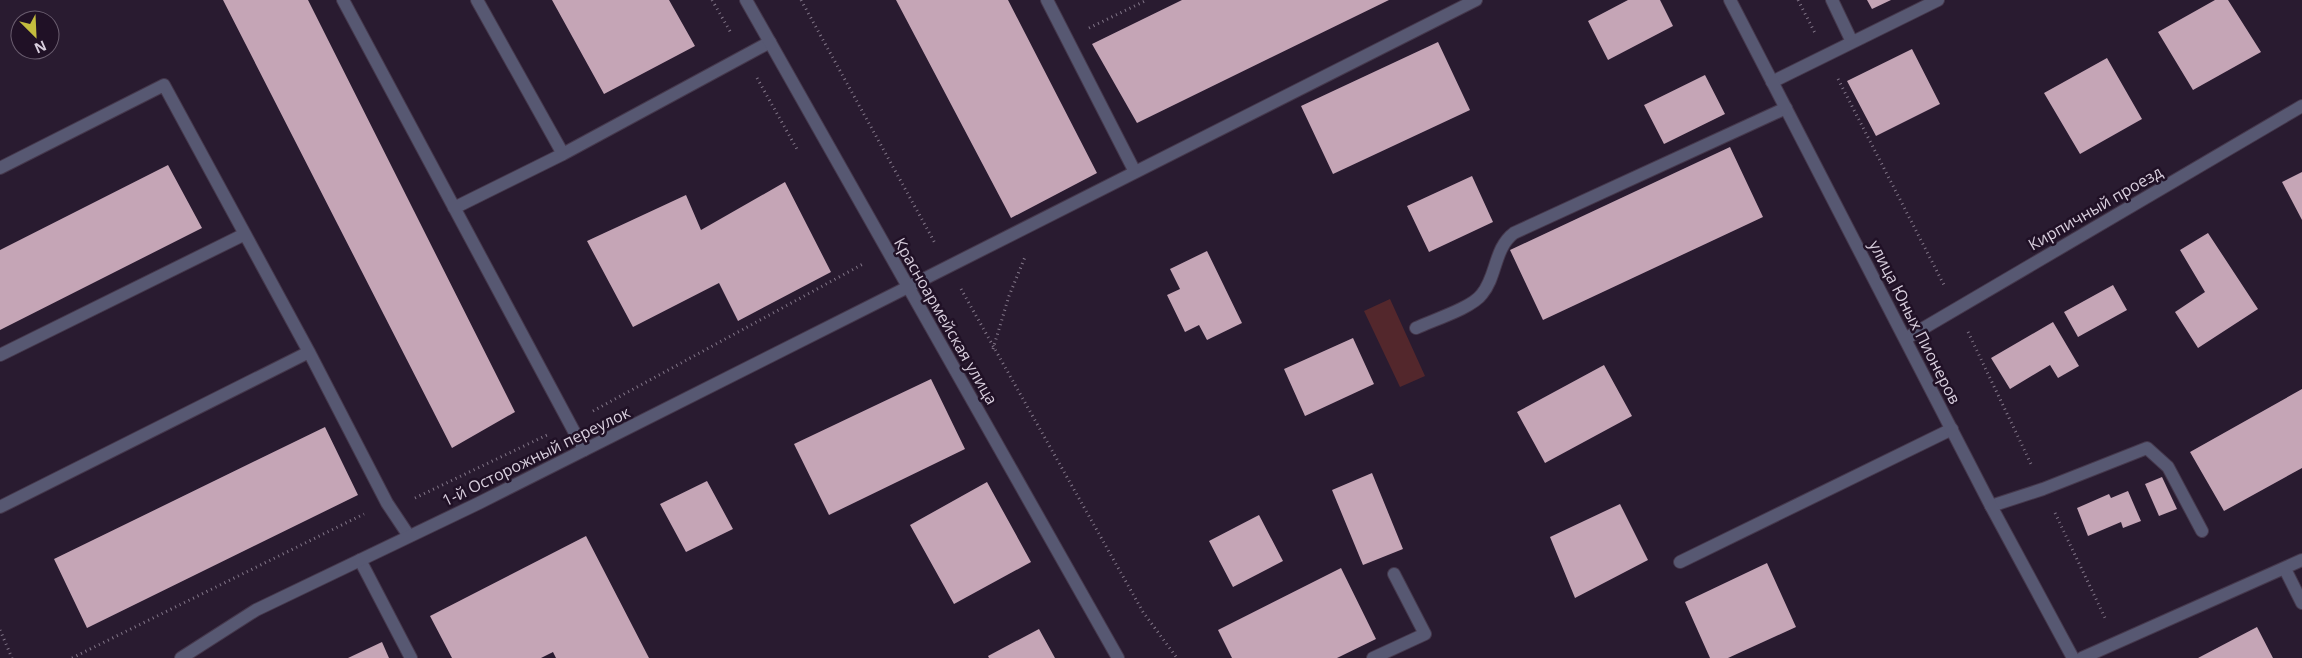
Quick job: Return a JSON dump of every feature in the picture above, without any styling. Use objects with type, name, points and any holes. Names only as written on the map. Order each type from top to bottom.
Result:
[{"type":"street","points":[[342,0],[584,450]]},
{"type":"street","points":[[478,0],[563,154]]},
{"type":"street","name":"Красноармейская улица","points":[[746,0],[1118,658]]},
{"type":"street","points":[[1047,0],[1135,172]]},
{"type":"street","name":"1-й Осторожный переулок","points":[[181,658],[256,610],[584,450],[1476,0]]},
{"type":"street","name":"улица Юных Пионеров","points":[[1730,0],[1991,506],[2073,658]]},
{"type":"street","points":[[1832,0],[1852,42]]},
{"type":"street","points":[[1772,82],[1938,0]]},
{"type":"street","points":[[454,208],[563,154],[770,42]]},
{"type":"street","points":[[0,168],[164,85],[390,506],[409,536]]},
{"type":"street","name":"Кирпичный проезд","points":[[1905,339],[2302,106]]},
{"type":"street","points":[[1416,328],[1473,302],[1482,295],[1503,244],[1514,233],[1786,108]]},
{"type":"street","points":[[0,355],[245,234]]},
{"type":"street","points":[[0,507],[309,352]]},
{"type":"street","points":[[1680,562],[1952,428]]},
{"type":"street","points":[[1991,506],[2043,489],[2147,448],[2168,467],[2202,531]]},
{"type":"street","points":[[360,560],[411,658]]},
{"type":"street","points":[[2082,658],[2302,560]]},
{"type":"street","points":[[2285,569],[2302,603]]},
{"type":"street","points":[[1373,658],[1425,634],[1394,574]]},
{"type":"path","points":[[801,0],[993,350],[1143,612],[1177,658]]},
{"type":"path","points":[[1067,40],[1147,0]]},
{"type":"path","points":[[1798,0],[1956,309],[2117,643]]},
{"type":"path","points":[[993,350],[1009,296],[1041,220]]},
{"type":"path","points":[[72,658],[390,506],[570,424],[863,264]]},
{"type":"path","points":[[0,630],[12,658]]},
{"type":"shaded area","points":[[1390,299],[1425,376],[1400,387],[1364,311]]},
{"type":"building","points":[[223,0],[308,0],[515,412],[452,448]]},
{"type":"building","points":[[552,0],[669,0],[695,46],[604,94]]},
{"type":"building","points":[[896,0],[1008,0],[1097,173],[1011,218]]},
{"type":"building","points":[[1182,0],[1389,0],[1137,123],[1092,44]]},
{"type":"building","points":[[1628,0],[1660,0],[1673,26],[1608,60],[1588,21]]},
{"type":"building","points":[[1867,0],[1891,0],[1872,9]]},
{"type":"building","points":[[2215,0],[2228,0],[2261,52],[2193,90],[2158,32]]},
{"type":"building","points":[[1438,42],[1470,110],[1333,174],[1301,106]]},
{"type":"building","points":[[1912,49],[1940,104],[1876,136],[1847,81]]},
{"type":"building","points":[[2107,58],[2142,119],[2080,154],[2044,93]]},
{"type":"building","points":[[1705,75],[1725,114],[1664,144],[1644,105]]},
{"type":"building","points":[[1730,147],[1763,217],[1543,320],[1510,250]]},
{"type":"building","points":[[168,165],[202,228],[0,330],[0,250]]},
{"type":"building","points":[[2302,172],[2302,220],[2282,182]]},
{"type":"building","points":[[1472,176],[1493,222],[1429,252],[1407,206]]},
{"type":"building","points":[[785,182],[831,272],[738,321],[719,283],[633,327],[587,241],[686,195],[701,230]]},
{"type":"building","points":[[2208,233],[2258,309],[2198,348],[2175,312],[2205,292],[2180,250]]},
{"type":"building","points":[[1207,251],[1242,323],[1207,340],[1199,325],[1185,332],[1167,295],[1180,289],[1170,269]]},
{"type":"building","points":[[2113,285],[2127,310],[2078,337],[2064,312]]},
{"type":"building","points":[[2053,322],[2079,366],[2058,378],[2050,365],[2010,389],[1991,358]]},
{"type":"building","points":[[1353,338],[1374,384],[1305,416],[1284,369]]},
{"type":"building","points":[[1604,365],[1632,416],[1545,463],[1517,412]]},
{"type":"building","points":[[931,379],[965,449],[829,515],[794,444]]},
{"type":"building","points":[[2302,389],[2302,468],[2224,511],[2190,452]]},
{"type":"building","points":[[325,427],[358,495],[87,628],[54,559]]},
{"type":"building","points":[[1372,473],[1403,549],[1363,565],[1332,490]]},
{"type":"building","points":[[2162,477],[2177,509],[2159,516],[2145,484]]},
{"type":"building","points":[[707,481],[733,529],[686,552],[660,504]]},
{"type":"building","points":[[987,482],[1031,562],[954,604],[910,525]]},
{"type":"building","points":[[2128,491],[2141,521],[2123,528],[2121,522],[2088,536],[2077,508],[2109,494],[2111,498]]},
{"type":"building","points":[[1620,504],[1648,560],[1575,598],[1550,537]]},
{"type":"building","points":[[1259,515],[1283,561],[1233,587],[1209,541]]},
{"type":"building","points":[[586,536],[649,658],[556,658],[553,652],[541,658],[452,658],[430,616]]},
{"type":"building","points":[[1767,563],[1796,627],[1728,658],[1710,658],[1685,602]]},
{"type":"building","points":[[1341,568],[1376,639],[1337,658],[1232,658],[1218,630]]},
{"type":"building","points":[[2257,627],[2273,658],[2198,658]]},
{"type":"building","points":[[1039,629],[1055,658],[989,658],[988,656]]},
{"type":"building","points":[[382,642],[389,658],[348,658]]}]
